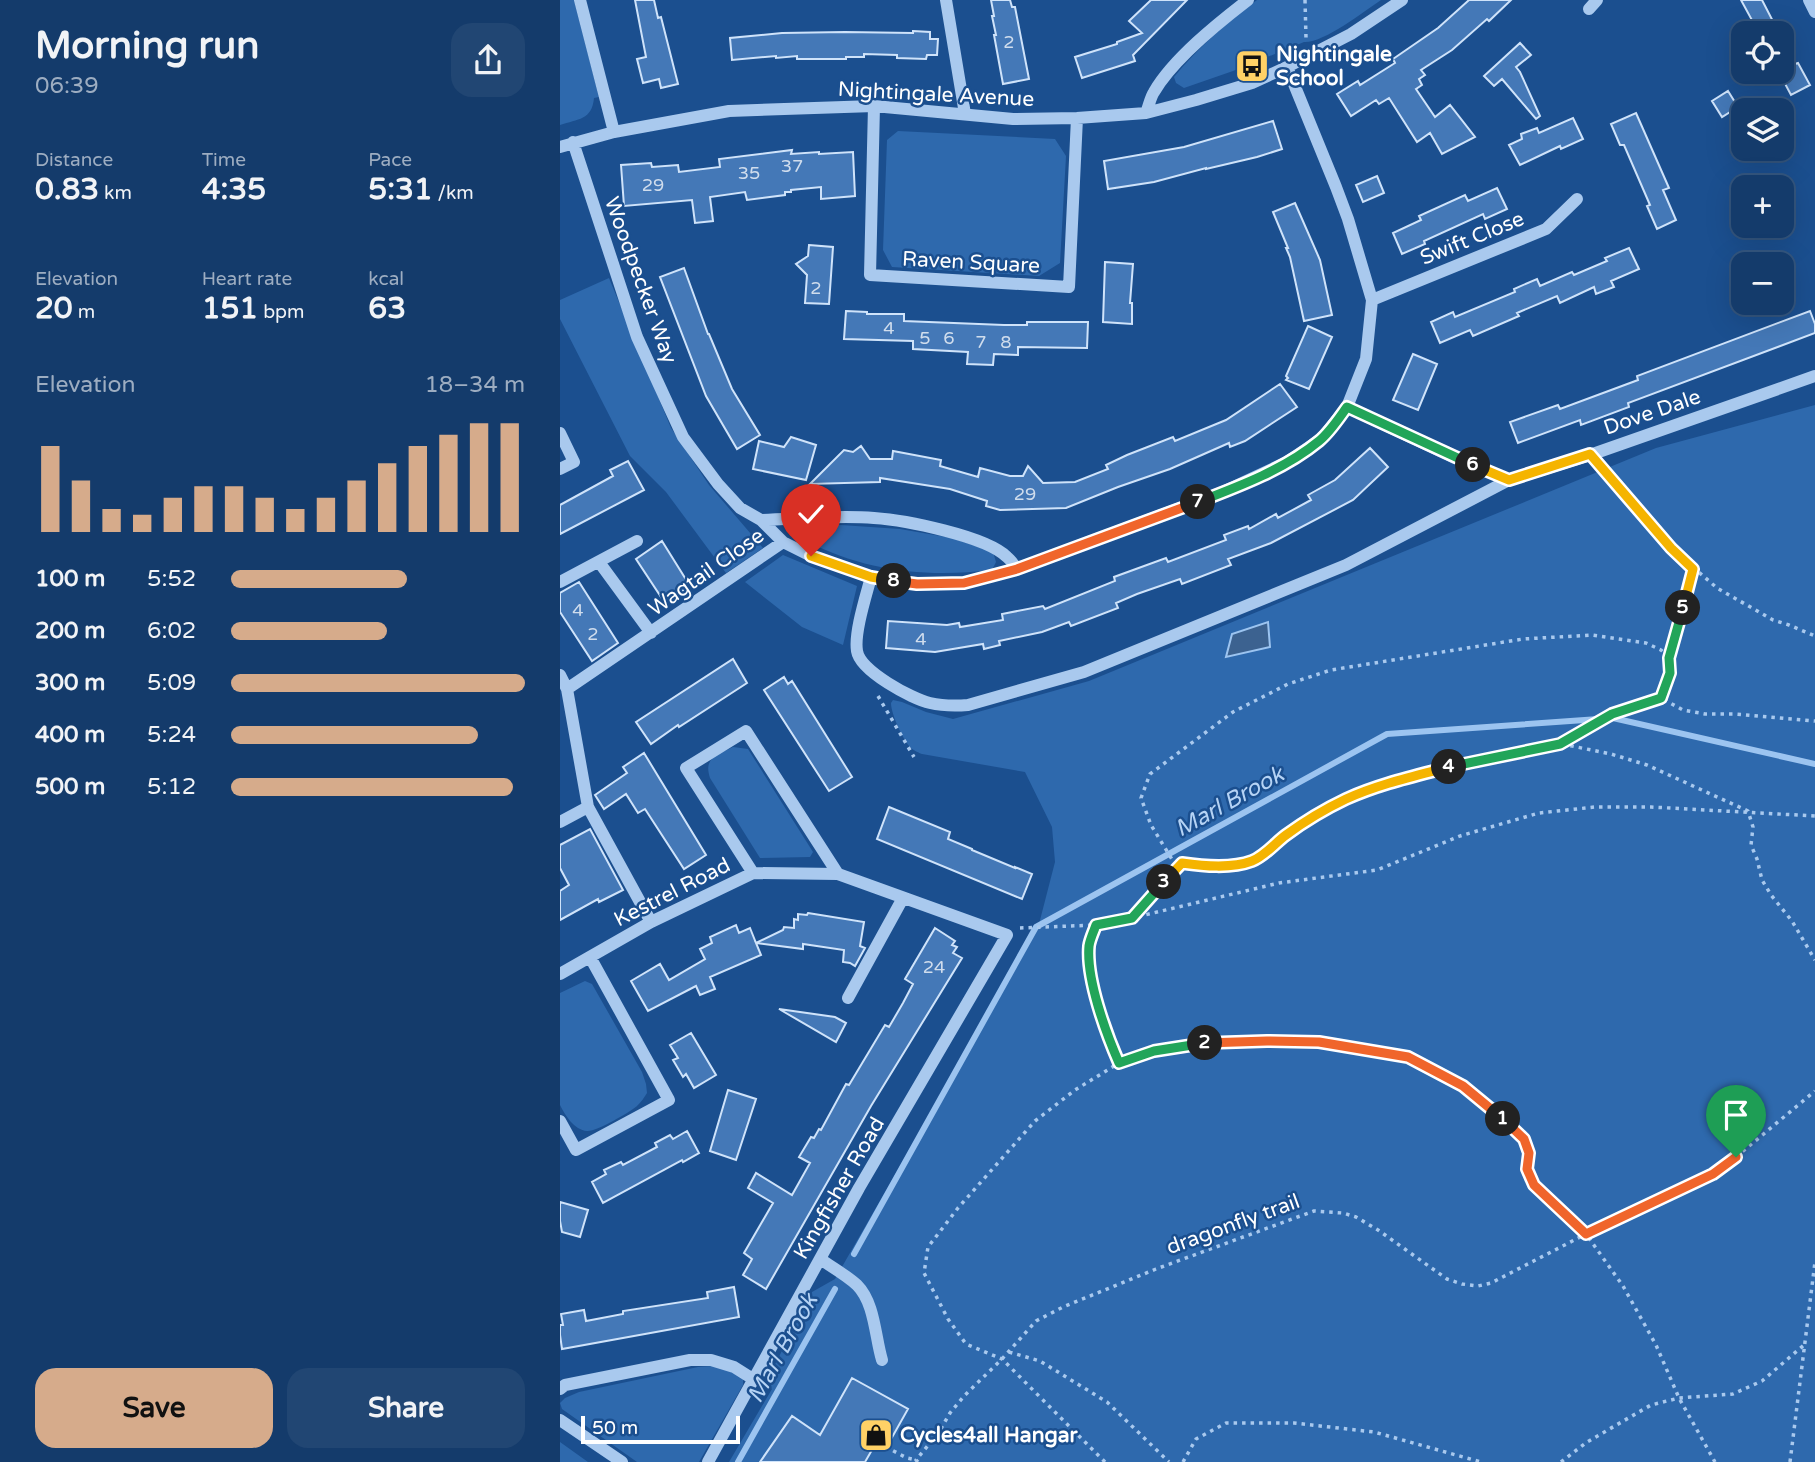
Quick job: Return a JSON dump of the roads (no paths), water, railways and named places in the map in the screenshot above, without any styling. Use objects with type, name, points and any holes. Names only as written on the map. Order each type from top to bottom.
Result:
[{"type":"street","points":[[580,0],[614,132]]},
{"type":"street","points":[[946,0],[965,114]]},
{"type":"street","points":[[1146,113],[1153,93],[1174,66],[1220,21],[1248,0]]},
{"type":"street","name":"Nightingale Avenue","points":[[566,144],[614,132],[729,111],[874,106],[1013,119],[1146,113],[1252,83],[1359,30],[1402,0]]},
{"type":"street","points":[[1809,0],[1815,12]]},
{"type":"street","name":"Woodpecker Way","points":[[566,144],[637,337],[683,437],[718,484],[740,508],[761,520],[783,542],[811,556],[871,577],[917,584],[964,583],[1017,569],[1223,492],[1287,462],[1321,439],[1347,407],[1366,359],[1372,300],[1340,198],[1287,67]]},
{"type":"street","name":"Raven Square","points":[[874,106],[870,275],[1069,287],[1077,118]]},
{"type":"street","name":"Swift Close","points":[[1372,300],[1546,229],[1577,199]]},
{"type":"street","name":"Dove Dale","points":[[871,577],[857,645],[858,656],[871,671],[894,687],[919,699],[928,703],[968,705],[1084,672],[1346,565],[1509,480],[1815,376]]},
{"type":"street","points":[[1347,407],[1455,458],[1509,480]]},
{"type":"street","points":[[560,433],[574,462],[560,469]]},
{"type":"street","points":[[761,520],[875,518],[925,527],[975,538],[1006,555],[1017,569]]},
{"type":"street","points":[[560,582],[638,541]]},
{"type":"street","name":"Wagtail Close","points":[[567,689],[783,542]]},
{"type":"street","name":"Wagtail Close","points":[[599,562],[651,633]]},
{"type":"street","points":[[560,675],[567,689],[588,807],[651,922]]},
{"type":"street","points":[[753,873],[685,768],[746,731],[838,874]]},
{"type":"street","points":[[560,822],[588,807]]},
{"type":"street","name":"Kestrel Road","points":[[560,974],[651,922],[753,873],[838,874],[1007,935]]},
{"type":"street","points":[[848,998],[903,898]]},
{"type":"street","name":"Kingfisher Road","points":[[708,1462],[859,1188],[1007,935]]},
{"type":"street","points":[[560,1121],[576,1150],[669,1100],[590,957]]},
{"type":"street","points":[[820,1259],[853,1282],[863,1293],[875,1323],[882,1360]]},
{"type":"street","points":[[560,1389],[565,1385],[690,1360],[712,1360],[734,1367],[753,1379]]},
{"type":"street","points":[[560,1420],[622,1462]]},
{"type":"waterway","name":"Marl Brook","points":[[854,1254],[1036,927],[1387,734],[1613,718],[1815,764]]},
{"type":"waterway","name":"Marl Brook","points":[[738,1462],[835,1289]]},
{"type":"place","name":"Nightingale School","points":[[1252,66]]},
{"type":"place","name":"Cycles4all Hangar","points":[[876,1435]]}]
